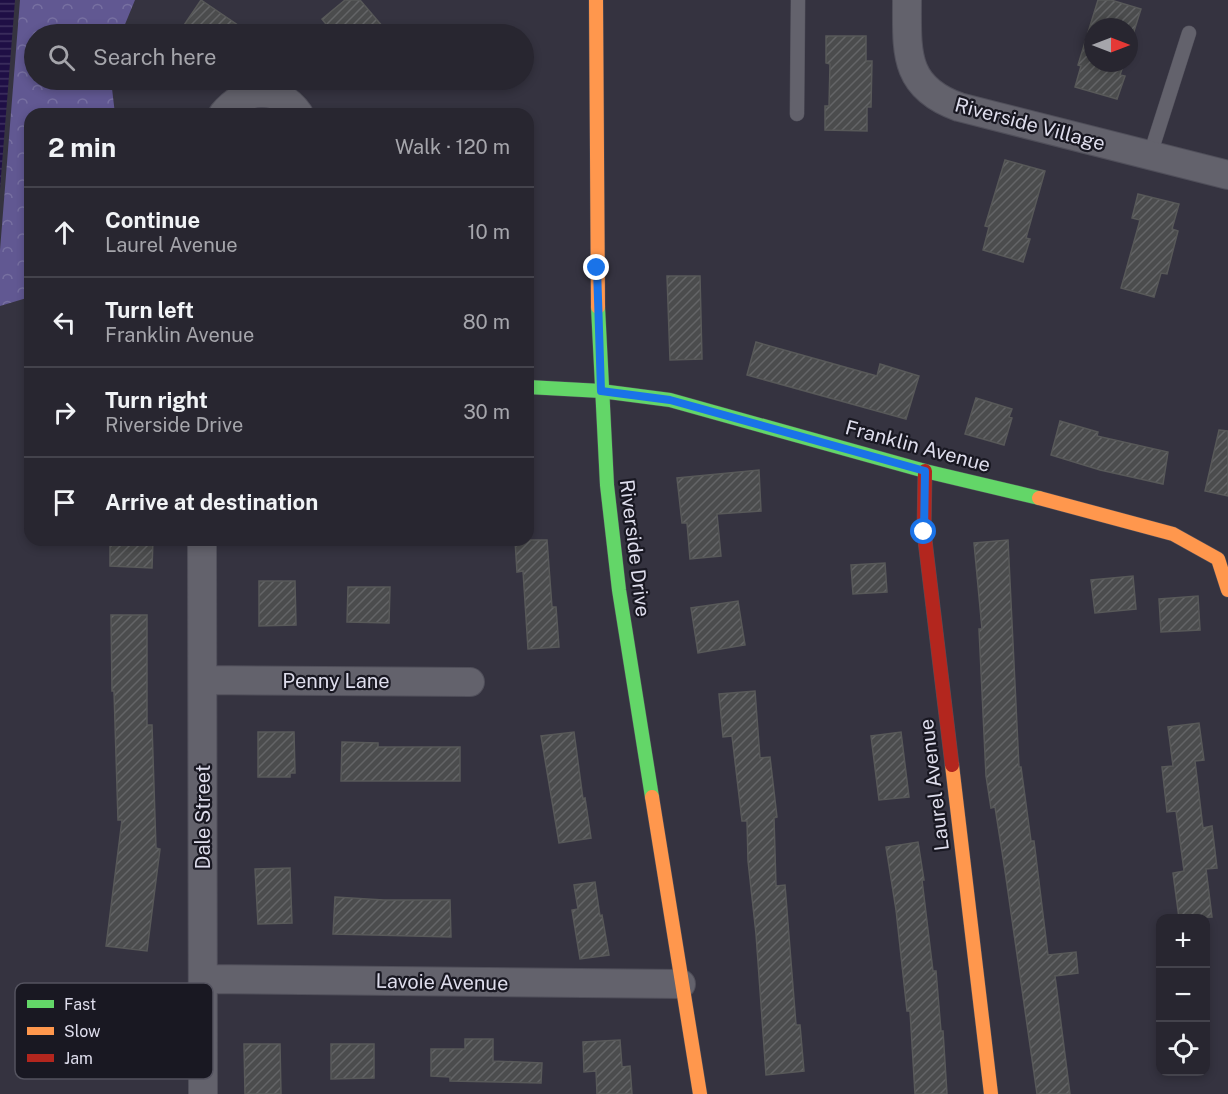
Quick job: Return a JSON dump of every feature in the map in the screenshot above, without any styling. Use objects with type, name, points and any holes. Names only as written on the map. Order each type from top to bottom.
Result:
[{"type":"street","name":"Riverside Drive","points":[[596,0],[597,268],[607,485],[619,590],[700,1094]]},
{"type":"street","name":"Riverside Village","points":[[907,0],[910,59],[920,84],[943,101],[1228,175]]},
{"type":"street","points":[[229,108],[244,96],[262,93],[288,101],[294,108]]},
{"type":"street","points":[[534,387],[601,391]]},
{"type":"street","name":"Franklin Avenue","points":[[601,391],[670,400],[925,471],[1025,494],[1173,534],[1218,559],[1228,590]]},
{"type":"street","name":"Laurel Avenue","points":[[925,471],[924,532],[991,1094]]},
{"type":"street","name":"Dale Street","points":[[202,546],[203,983]]},
{"type":"street","name":"Penny Lane","points":[[203,680],[470,682]]},
{"type":"street","name":"Lavoie Avenue","points":[[203,979],[681,984]]},
{"type":"lane","points":[[797,114],[798,0]]},
{"type":"lane","points":[[1150,155],[1189,33]]},
{"type":"green space","points":[[20,0],[135,0],[125,24],[24,24],[24,90],[112,90],[114,108],[24,108],[24,299],[0,306],[0,250]]},
{"type":"shaded area","points":[[0,0],[15,0],[0,189]]},
{"type":"building","points":[[201,0],[236,24],[185,24]]},
{"type":"building","points":[[345,0],[360,0],[380,24],[326,24],[322,19]]},
{"type":"building","points":[[1098,0],[1111,0],[1141,9],[1138,18],[1092,18]]},
{"type":"building","points":[[826,36],[866,36],[866,61],[872,61],[871,107],[867,107],[867,131],[825,130],[825,106],[829,106],[830,64],[826,63]]},
{"type":"building","points":[[1084,46],[1084,72],[1121,72],[1120,75],[1125,76],[1117,99],[1075,87],[1081,66],[1078,65]]},
{"type":"building","points":[[1005,160],[1045,171],[1026,238],[1030,239],[1023,262],[983,250],[989,227],[985,226]]},
{"type":"building","points":[[1138,194],[1179,204],[1172,229],[1178,231],[1167,274],[1161,273],[1154,297],[1121,288],[1140,220],[1132,218]]},
{"type":"building","points":[[667,276],[700,276],[702,359],[670,360]]},
{"type":"building","points":[[756,342],[877,376],[880,364],[919,376],[906,419],[747,375]]},
{"type":"building","points":[[976,398],[1012,409],[1009,417],[1012,418],[1004,445],[965,434]]},
{"type":"building","points":[[1060,421],[1098,432],[1097,436],[1168,452],[1163,484],[1100,470],[1051,455]]},
{"type":"building","points":[[1219,430],[1228,431],[1228,496],[1205,491]]},
{"type":"building","points":[[759,470],[761,511],[717,514],[721,556],[690,559],[687,523],[682,523],[677,478]]},
{"type":"building","points":[[534,540],[547,540],[552,607],[556,607],[559,647],[528,649],[523,571],[517,572],[515,546],[534,546]]},
{"type":"building","points":[[1008,540],[1019,767],[1021,767],[1031,841],[1034,841],[1048,955],[1076,952],[1078,973],[1055,976],[1070,1094],[1037,1094],[995,807],[991,808],[986,776],[979,629],[982,629],[974,543]]},
{"type":"building","points":[[110,546],[153,546],[152,568],[110,566]]},
{"type":"building","points":[[885,563],[887,592],[853,594],[851,565]]},
{"type":"building","points":[[1133,576],[1136,609],[1095,613],[1091,580]]},
{"type":"building","points":[[259,581],[295,581],[296,625],[259,626]]},
{"type":"building","points":[[348,587],[390,587],[389,623],[347,622]]},
{"type":"building","points":[[1198,596],[1200,630],[1161,632],[1159,599]]},
{"type":"building","points":[[738,601],[745,645],[698,653],[691,608]]},
{"type":"building","points":[[111,615],[147,615],[147,725],[152,725],[156,848],[160,849],[147,951],[106,946],[122,820],[118,820]]},
{"type":"building","points":[[755,691],[760,758],[770,757],[777,817],[774,818],[776,886],[785,885],[796,1025],[800,1025],[804,1071],[766,1075],[756,934],[748,861],[747,821],[742,821],[732,736],[723,737],[719,694]]},
{"type":"building","points":[[1199,723],[1204,760],[1195,761],[1203,828],[1212,826],[1217,868],[1206,869],[1212,917],[1210,914],[1178,914],[1173,873],[1184,871],[1176,811],[1167,812],[1162,767],[1173,766],[1168,727]]},
{"type":"building","points":[[258,732],[294,732],[295,773],[290,773],[290,777],[258,777]]},
{"type":"building","points":[[574,732],[591,838],[559,843],[541,736]]},
{"type":"building","points":[[901,732],[909,797],[879,800],[871,736]]},
{"type":"building","points":[[342,742],[378,743],[378,747],[460,747],[460,781],[341,781]]},
{"type":"building","points":[[918,842],[933,971],[936,971],[941,1031],[943,1031],[947,1094],[915,1094],[910,1011],[907,1011],[896,910],[886,847]]},
{"type":"building","points":[[290,868],[292,923],[258,924],[255,869]]},
{"type":"building","points":[[595,882],[609,955],[580,959],[572,910],[578,909],[574,885]]},
{"type":"building","points":[[335,897],[450,900],[451,937],[333,934]]},
{"type":"building","points":[[465,1039],[493,1039],[493,1061],[542,1063],[541,1083],[450,1081],[450,1077],[431,1076],[431,1049],[465,1049]]},
{"type":"building","points":[[620,1040],[622,1067],[630,1066],[632,1094],[597,1094],[596,1071],[584,1072],[583,1042]]},
{"type":"building","points":[[244,1044],[280,1044],[281,1094],[245,1094]]},
{"type":"building","points":[[331,1044],[374,1044],[374,1078],[331,1079]]},
{"type":"traffic: fast","points":[[598,307],[607,485],[619,590],[652,797]]},
{"type":"traffic: fast","points":[[534,387],[601,391],[670,400],[925,471],[1039,498]]},
{"type":"traffic: slow","points":[[596,0],[598,307]]},
{"type":"traffic: slow","points":[[1039,498],[1173,534],[1218,559],[1228,590]]},
{"type":"traffic: slow","points":[[952,765],[991,1094]]},
{"type":"traffic: slow","points":[[652,797],[700,1094]]},
{"type":"traffic: jam","points":[[925,471],[924,532],[952,765]]},
{"type":"route","points":[[597,268],[601,391],[670,400],[925,471],[924,532]]}]
